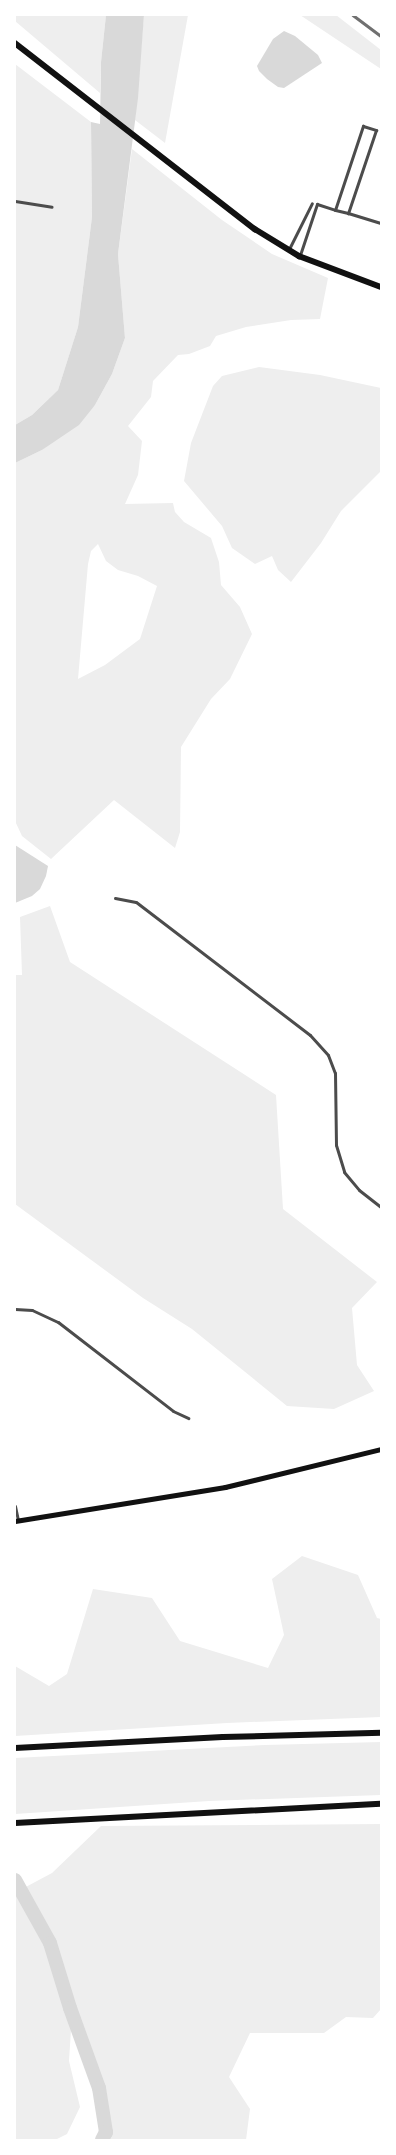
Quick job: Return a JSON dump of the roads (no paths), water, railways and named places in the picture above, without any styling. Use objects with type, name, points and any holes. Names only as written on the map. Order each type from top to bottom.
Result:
[{"type":"highway","points":[[15,1748],[223,1737],[381,1733]]},
{"type":"highway","points":[[15,1823],[381,1804]]},
{"type":"main road","points":[[15,43],[246,223],[299,256],[345,275],[381,287]]},
{"type":"main road","points":[[17,1521],[225,1487],[381,1449]]},
{"type":"street","points":[[335,210],[362,126],[381,132]]},
{"type":"street","points":[[348,213],[376,130]]},
{"type":"street","points":[[15,201],[52,207]]},
{"type":"street","points":[[288,250],[312,203]]},
{"type":"street","points":[[299,256],[317,204],[381,224]]},
{"type":"street","points":[[115,898],[136,902],[310,1035],[328,1054],[335,1073],[336,1145],[344,1172],[359,1190],[381,1207]]},
{"type":"street","points":[[15,1309],[32,1310],[58,1322],[173,1411],[188,1418]]},
{"type":"street","points":[[15,1506],[17,1521]]},
{"type":"waterway","points":[[15,1880],[50,1943],[70,2008],[99,2088],[106,2132],[102,2140]]},
{"type":"railway","points":[[353,15],[381,36]]}]
